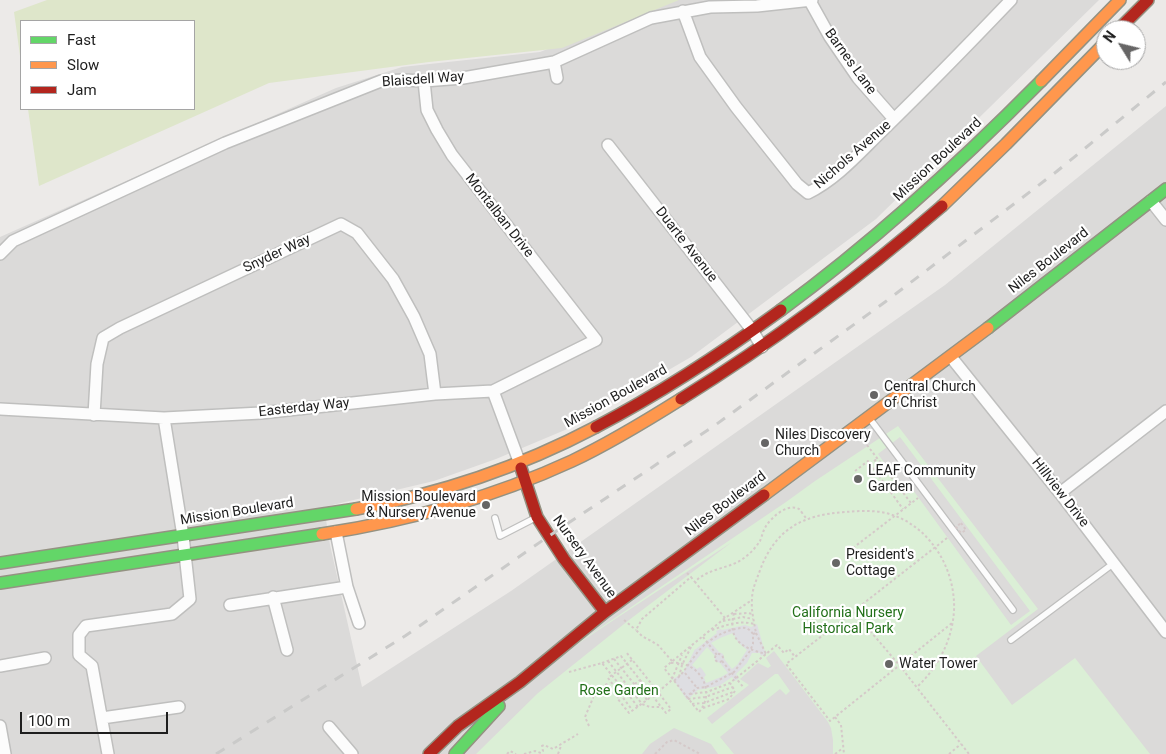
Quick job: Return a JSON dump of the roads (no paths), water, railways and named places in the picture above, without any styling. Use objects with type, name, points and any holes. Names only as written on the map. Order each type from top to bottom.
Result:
[{"type":"main road","name":"Mission Boulevard","points":[[0,564],[334,512],[430,493],[488,474],[561,444],[634,406],[717,354],[844,262],[921,197],[1003,120],[1120,0]]},
{"type":"main road","points":[[1128,20],[1148,0]]},
{"type":"main road","points":[[0,583],[336,532],[440,509],[494,493],[572,461],[691,393],[762,347],[859,275],[943,204],[983,167],[1096,52]]},
{"type":"main road","name":"Niles Boulevard","points":[[429,754],[458,726],[520,682],[605,612],[951,357],[1166,188]]},
{"type":"main road","name":"Nursery Avenue","points":[[519,462],[537,517],[564,559],[605,612]]},
{"type":"main road","name":"Niles Boulevard","points":[[455,754],[520,682]]},
{"type":"street","name":"Nichols Avenue","points":[[683,11],[700,57],[736,107],[797,184],[808,193],[820,187],[852,160],[1012,0]]},
{"type":"street","name":"Barnes Lane","points":[[811,1],[830,37],[858,78],[894,119]]},
{"type":"street","name":"Blaisdell Way","points":[[0,254],[13,242],[233,139],[380,81],[424,81],[464,78],[554,62],[651,18],[683,11],[710,7],[757,6],[811,1]]},
{"type":"street","points":[[554,62],[557,78]]},
{"type":"street","name":"Montalban Drive","points":[[424,81],[427,110],[452,155],[596,340]]},
{"type":"street","name":"Duarte Avenue","points":[[608,145],[752,330],[762,347]]},
{"type":"street","points":[[1150,201],[1166,220]]},
{"type":"street","name":"Snyder Way","points":[[94,415],[97,364],[103,338],[120,328],[342,224],[357,233],[393,279],[414,317],[430,354],[435,394]]},
{"type":"street","name":"Easterday Way","points":[[0,410],[164,418],[261,413],[435,394],[493,391],[596,340]]},
{"type":"street","name":"Hillview Drive","points":[[951,357],[1060,493],[1166,632]]},
{"type":"street","points":[[493,391],[519,462]]},
{"type":"street","points":[[1060,493],[1166,411]]},
{"type":"street","points":[[108,754],[92,666],[80,655],[79,635],[86,626],[172,614],[190,599],[183,536],[164,418]]},
{"type":"street","points":[[336,532],[347,587],[359,623]]},
{"type":"street","points":[[230,605],[347,587]]},
{"type":"street","points":[[273,597],[288,650]]},
{"type":"street","points":[[0,666],[45,658]]},
{"type":"street","points":[[102,718],[179,707]]},
{"type":"street","points":[[0,726],[5,754]]},
{"type":"street","points":[[329,727],[352,754]]},
{"type":"lane","points":[[869,417],[1013,610]]},
{"type":"lane","points":[[495,518],[500,536],[537,517]]},
{"type":"lane","points":[[1011,640],[1114,564]]},
{"type":"railway","points":[[216,754],[405,636],[549,536],[714,426],[885,302],[1056,172],[1166,82]]},
{"type":"place","name":"Central Church of Christ","points":[[874,395]]},
{"type":"place","name":"Niles Discovery Church","points":[[765,443]]},
{"type":"place","name":"LEAF Community Garden","points":[[858,479]]},
{"type":"place","name":"Mission Boulevard & Nursery Avenue","points":[[486,505]]},
{"type":"place","name":"President's Cottage","points":[[836,563]]},
{"type":"place","name":"Water Tower","points":[[889,664]]},
{"type":"park label","name":"California Nursery Historical Park","points":[[848,622]]},
{"type":"park label","name":"Rose Garden","points":[[619,691]]}]
